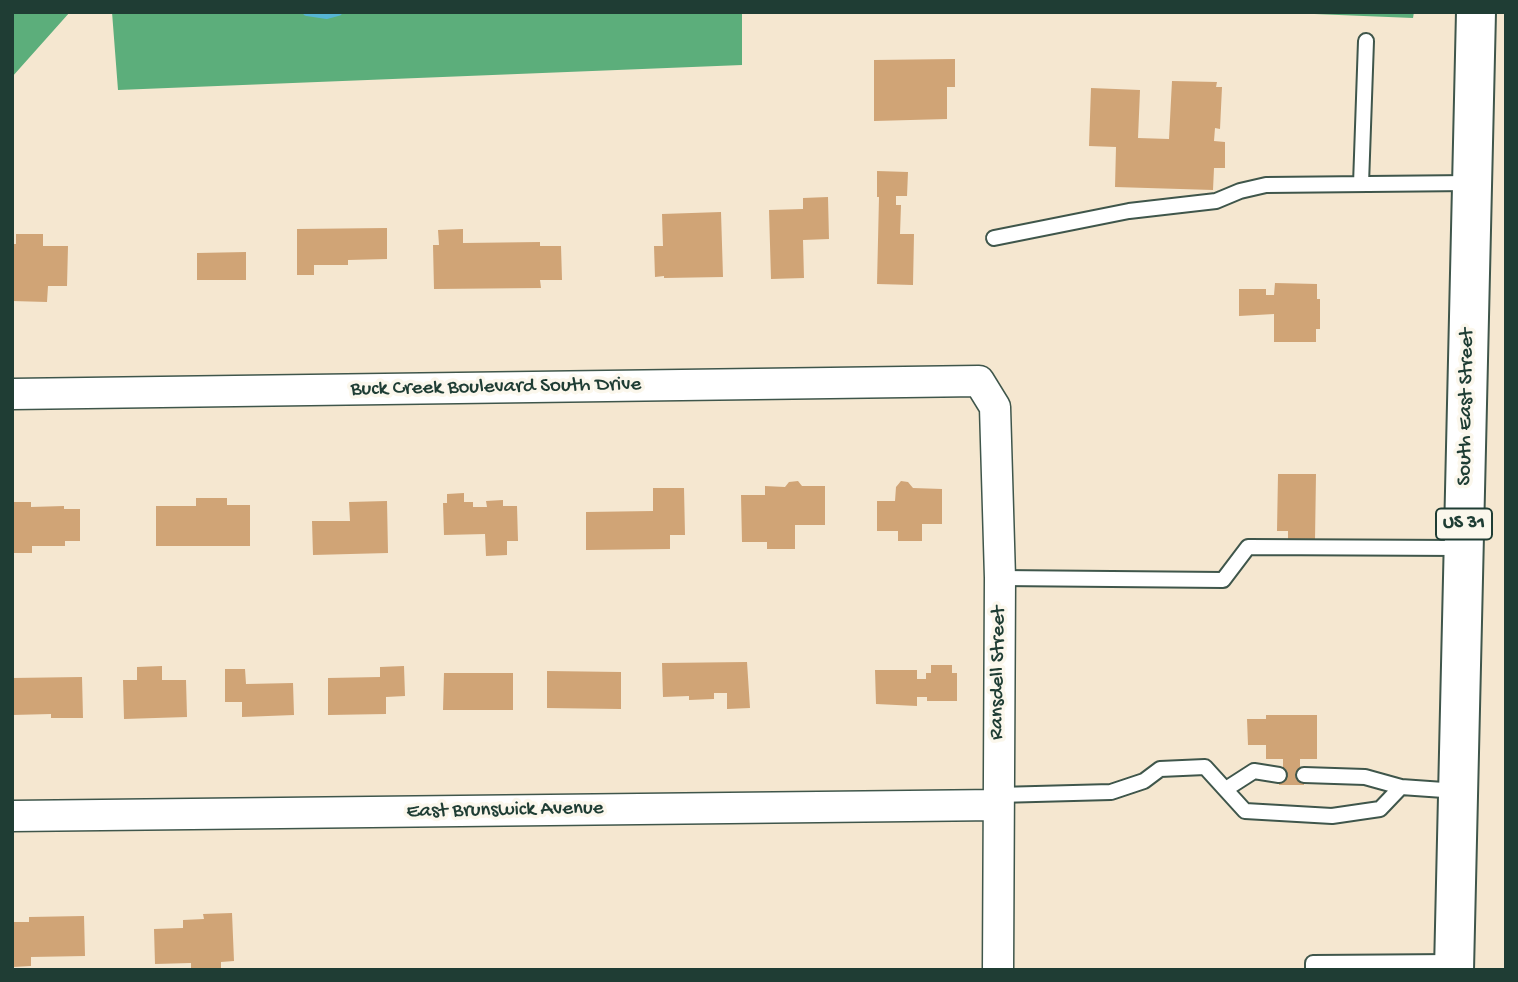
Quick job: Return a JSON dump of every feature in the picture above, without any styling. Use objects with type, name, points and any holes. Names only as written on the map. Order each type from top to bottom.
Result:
[{"type":"main road","name":"South East Street","points":[[1454,966],[1476,12]]},
{"type":"street","name":"Buck Creek Boulevard South Drive","points":[[12,394],[979,381]]},
{"type":"street","name":"Ransdell Street","points":[[979,381],[995,407],[1000,578],[998,970]]},
{"type":"street","name":"East Brunswick Avenue","points":[[12,816],[998,800]]},
{"type":"lane","points":[[1361,184],[1366,41]]},
{"type":"lane","points":[[994,238],[1129,211],[1216,201],[1240,191],[1266,185],[1472,183]]},
{"type":"lane","points":[[1000,578],[1223,580],[1248,547],[1464,548]]},
{"type":"lane","points":[[998,800],[1111,792],[1143,781],[1160,769],[1205,767],[1245,811],[1332,816],[1381,809],[1401,787]]},
{"type":"lane","points":[[1226,789],[1254,771],[1279,775]]},
{"type":"lane","points":[[1304,775],[1365,777],[1401,787],[1458,791]]},
{"type":"lane","points":[[1313,970],[1312,963],[1454,966]]},
{"type":"green space","points":[[12,12],[70,12],[12,77]]},
{"type":"green space","points":[[112,12],[742,12],[742,65],[118,90]]},
{"type":"green space","points":[[1265,12],[1414,12],[1413,18]]},
{"type":"building","points":[[955,59],[955,87],[947,87],[947,119],[874,121],[874,60]]},
{"type":"building","points":[[1172,81],[1217,82],[1216,87],[1222,87],[1220,129],[1215,128],[1214,141],[1225,142],[1225,168],[1214,168],[1213,190],[1115,187],[1116,147],[1089,146],[1091,88],[1140,90],[1138,138],[1169,139]]},
{"type":"building","points":[[877,171],[908,172],[907,196],[896,196],[896,205],[901,205],[900,234],[914,234],[913,285],[877,284]]},
{"type":"building","points":[[828,197],[829,239],[803,240],[804,278],[771,279],[769,210],[803,209],[803,198]]},
{"type":"building","points":[[721,212],[723,277],[655,277],[654,246],[663,246],[662,214]]},
{"type":"building","points":[[387,228],[387,259],[348,260],[348,265],[314,265],[314,275],[297,275],[297,229]]},
{"type":"building","points":[[463,229],[463,243],[540,242],[540,246],[561,246],[562,280],[540,280],[541,288],[434,289],[433,245],[439,245],[438,230]]},
{"type":"building","points":[[16,234],[43,234],[43,246],[68,246],[67,286],[48,286],[47,302],[12,301],[12,244],[16,244]]},
{"type":"building","points":[[246,252],[246,280],[197,280],[197,253]]},
{"type":"building","points":[[1275,283],[1317,284],[1320,329],[1316,329],[1316,342],[1274,342],[1274,314],[1239,316],[1239,289],[1266,289],[1266,295],[1274,295]]},
{"type":"building","points":[[1278,474],[1316,474],[1315,540],[1288,539],[1288,531],[1277,531]]},
{"type":"building","points":[[798,481],[802,486],[825,486],[825,525],[795,525],[795,549],[767,549],[767,542],[742,542],[741,495],[765,495],[765,486],[785,487],[789,482]]},
{"type":"building","points":[[901,481],[908,482],[913,488],[942,489],[942,524],[922,524],[922,541],[898,541],[898,531],[877,531],[877,501],[895,501],[896,487]]},
{"type":"building","points":[[653,488],[684,488],[685,535],[670,535],[670,549],[586,550],[586,512],[653,511]]},
{"type":"building","points":[[464,493],[464,502],[473,502],[473,507],[487,507],[486,501],[503,500],[503,506],[517,506],[518,541],[507,541],[507,555],[486,556],[485,534],[444,535],[443,503],[447,503],[447,494]]},
{"type":"building","points":[[196,498],[227,498],[227,505],[250,505],[250,546],[156,546],[156,506],[196,506]]},
{"type":"building","points":[[387,501],[388,553],[313,555],[312,521],[350,521],[349,502]]},
{"type":"building","points":[[12,502],[31,502],[31,507],[64,506],[64,509],[80,509],[80,541],[65,541],[65,546],[32,546],[32,553],[12,553]]},
{"type":"building","points":[[747,662],[750,708],[727,709],[727,693],[714,693],[714,699],[663,697],[662,663]]},
{"type":"building","points":[[931,665],[952,665],[952,673],[957,673],[957,701],[927,701],[927,697],[917,697],[917,706],[876,704],[875,670],[917,670],[917,679],[926,679],[926,673],[931,673]]},
{"type":"building","points":[[162,666],[162,680],[186,680],[187,717],[124,719],[123,680],[137,680],[137,667]]},
{"type":"building","points":[[404,666],[405,696],[386,697],[386,714],[328,715],[328,678],[380,677],[380,667]]},
{"type":"building","points":[[225,669],[245,669],[246,684],[293,683],[294,715],[242,717],[242,702],[225,702]]},
{"type":"building","points":[[547,671],[621,672],[621,709],[547,708]]},
{"type":"building","points":[[444,673],[513,673],[513,710],[443,710]]},
{"type":"building","points":[[82,677],[83,718],[51,718],[51,714],[12,715],[12,678]]},
{"type":"building","points":[[1266,715],[1317,715],[1317,759],[1300,759],[1300,768],[1304,768],[1304,785],[1279,785],[1279,768],[1283,768],[1283,759],[1266,759],[1266,745],[1248,745],[1247,719],[1266,719]]},
{"type":"building","points":[[232,913],[234,961],[221,962],[221,970],[191,970],[191,963],[155,964],[154,929],[183,928],[183,920],[204,919],[203,914]]},
{"type":"building","points":[[84,916],[85,956],[31,957],[31,966],[13,967],[12,922],[29,922],[29,917]]},
{"type":"waterway","points":[[307,12],[327,15],[338,12]]}]
